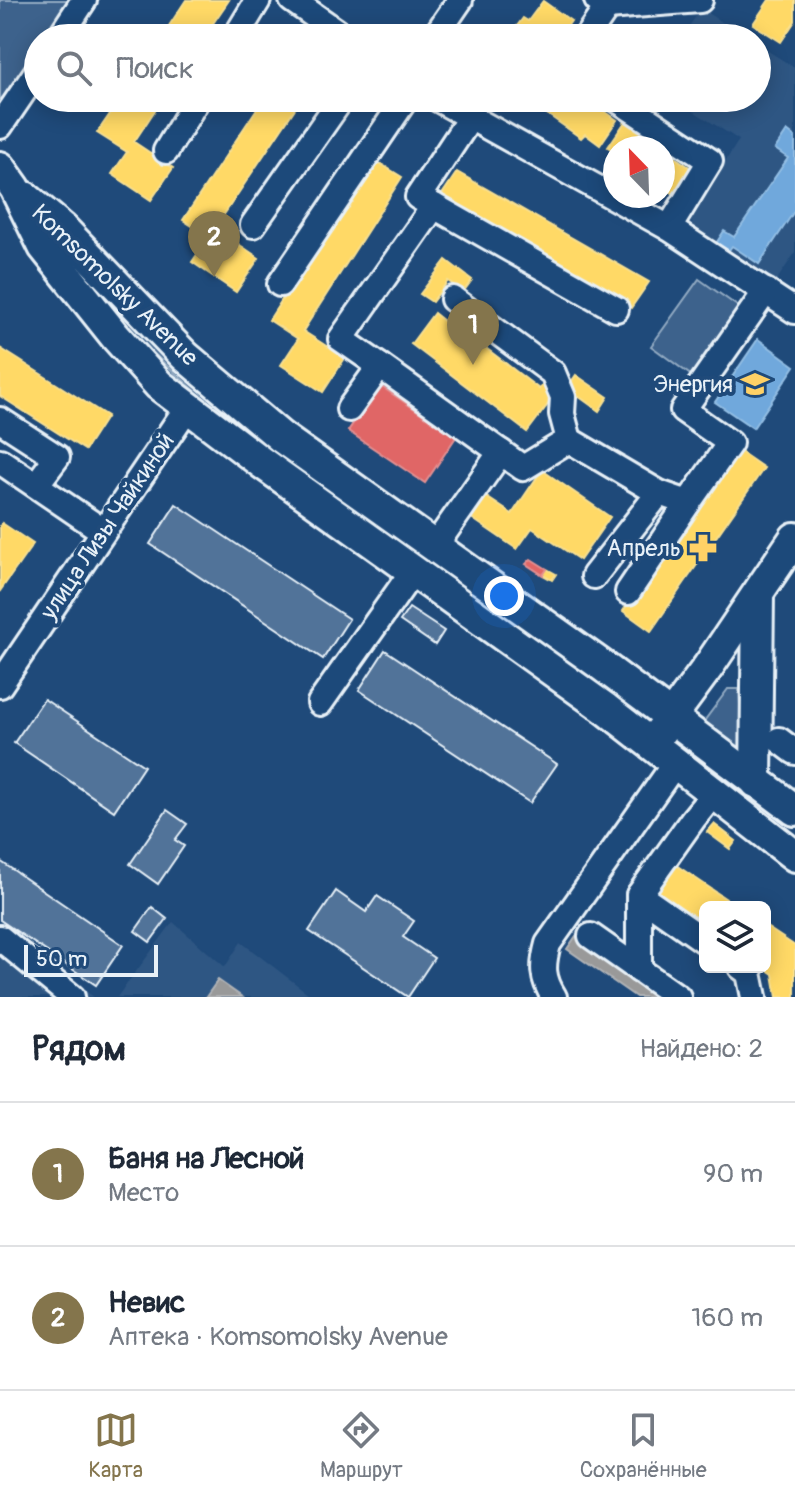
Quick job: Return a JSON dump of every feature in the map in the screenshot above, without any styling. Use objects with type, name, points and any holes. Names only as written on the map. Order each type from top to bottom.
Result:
[{"type":"main road","name":"Komsomolsky Avenue","points":[[7,178],[63,229],[185,356],[281,437],[435,546]]},
{"type":"main road","name":"Komsomolsky Avenue","points":[[7,178],[44,247],[159,385],[413,571]]},
{"type":"main road","points":[[652,743],[795,538]]},
{"type":"main road","points":[[435,546],[795,810]]},
{"type":"main road","points":[[413,571],[652,743],[795,856]]},
{"type":"main road","points":[[756,782],[758,594]]},
{"type":"street","points":[[68,24],[84,0]]},
{"type":"street","points":[[243,24],[258,0]]},
{"type":"street","points":[[292,0],[326,24]]},
{"type":"street","points":[[444,24],[460,0]]},
{"type":"street","points":[[592,24],[602,3],[700,0]]},
{"type":"street","points":[[0,126],[24,91]]},
{"type":"street","points":[[166,151],[190,112]]},
{"type":"street","points":[[253,225],[332,112]]},
{"type":"street","points":[[280,284],[397,112]]},
{"type":"street","points":[[460,112],[669,228],[795,311]]},
{"type":"street","points":[[636,112],[710,161],[669,228]]},
{"type":"street","points":[[470,118],[418,197],[616,309]]},
{"type":"street","points":[[434,206],[341,339],[523,468],[569,440]]},
{"type":"street","points":[[628,592],[730,443],[683,410],[766,291]]},
{"type":"street","points":[[102,319],[126,294]]},
{"type":"street","points":[[453,299],[553,373],[563,397],[562,414],[569,440],[659,493],[688,503]]},
{"type":"street","points":[[349,409],[380,366]]},
{"type":"street","name":"улица Лизы Чайкиной","points":[[0,685],[187,408]]},
{"type":"street","points":[[0,420],[57,457],[36,485]]},
{"type":"street","points":[[435,546],[501,452]]},
{"type":"street","points":[[0,461],[103,531]]},
{"type":"street","points":[[594,576],[659,493]]},
{"type":"street","points":[[320,703],[413,571]]},
{"type":"street","points":[[554,997],[544,981],[543,963],[548,944],[676,762]]},
{"type":"street","points":[[639,970],[639,895],[715,792]]},
{"type":"street","points":[[639,895],[699,937]]},
{"type":"street","points":[[591,936],[678,997]]},
{"type":"street","points":[[0,938],[72,997]]},
{"type":"street","points":[[749,973],[754,997]]},
{"type":"shaded area","points":[[0,0],[77,0],[61,24],[24,24],[24,78],[10,99],[0,102]]},
{"type":"shaded area","points":[[701,9],[725,24],[691,24]]},
{"type":"shaded area","points":[[771,53],[795,68],[795,253],[776,281],[698,235],[689,218],[739,140],[695,112],[771,112]]},
{"type":"shaded area","points":[[699,279],[740,308],[692,376],[651,346]]},
{"type":"shaded area","points":[[124,316],[170,362],[283,457],[283,461],[219,411],[159,358],[120,320]]},
{"type":"shaded area","points":[[728,689],[739,689],[743,753],[699,728]]},
{"type":"shaded area","points":[[173,922],[225,967],[241,942],[313,997],[117,997]]},
{"type":"shaded area","points":[[0,930],[94,997],[0,997]]},
{"type":"building: Жильё","points":[[186,0],[229,0],[213,24],[170,24]]},
{"type":"building: Жильё","points":[[769,0],[795,0],[795,21],[781,42],[771,36],[771,24],[753,24]]},
{"type":"building: Жильё","points":[[543,1],[571,21],[569,24],[518,24],[523,18],[528,21]]},
{"type":"building: Жильё","points":[[111,112],[154,112],[134,142],[173,168],[151,200],[112,174],[127,152],[97,133]]},
{"type":"building: Жильё","points":[[255,112],[293,112],[215,228],[259,258],[236,292],[192,262],[209,237],[183,220]]},
{"type":"building: Жильё","points":[[544,112],[606,112],[617,120],[603,136],[600,145],[585,134],[581,138]]},
{"type":"building: Жильё","points":[[625,122],[645,136],[615,136]]},
{"type":"building: Жильё","points":[[675,157],[695,171],[677,196],[675,195]]},
{"type":"building: Жильё","points":[[373,159],[402,177],[303,331],[345,358],[323,392],[281,365],[298,339],[269,320]]},
{"type":"building: Жильё","points":[[457,172],[649,282],[631,308],[441,196]]},
{"type":"building: Жильё","points":[[446,260],[472,280],[463,292],[448,281],[432,302],[420,294]]},
{"type":"building: Жильё","points":[[434,313],[444,321],[449,315],[455,319],[459,314],[485,334],[478,342],[539,389],[542,385],[555,395],[527,432],[411,344]]},
{"type":"building: Жильё","points":[[0,348],[107,416],[85,450],[0,396]]},
{"type":"building: Жильё","points":[[576,375],[608,397],[599,411],[567,388]]},
{"type":"building: Жильё","points":[[735,448],[764,468],[651,631],[623,611]]},
{"type":"building: Жильё","points":[[542,470],[610,517],[580,560],[532,528],[517,549],[470,517],[485,496],[512,514]]},
{"type":"building: Жильё","points":[[2,523],[33,544],[0,591],[0,526]]},
{"type":"building: Жильё","points":[[547,569],[556,574],[552,580],[543,575]]},
{"type":"building: Жильё","points":[[714,824],[736,841],[730,849],[707,832]]},
{"type":"building: Жильё","points":[[673,863],[729,901],[699,901],[699,923],[653,892]]},
{"type":"building: Жильё","points":[[771,930],[795,946],[795,997],[777,997]]},
{"type":"building: Торговля","points":[[379,385],[456,437],[425,483],[348,431]]},
{"type":"building: Торговля","points":[[531,559],[547,569],[543,575],[526,564]]},
{"type":"building: Школы","points":[[787,131],[795,137],[795,210],[759,264],[732,246],[727,253],[715,245],[724,231],[734,237],[788,158],[775,149]]},
{"type":"building: Школы","name":"Энергия","points":[[758,339],[795,366],[753,428],[715,402]]},
{"type":"building: Промзона","points":[[576,936],[665,997],[636,997],[567,949]]},
{"type":"building: Промзона","points":[[218,980],[242,997],[206,997]]},
{"type":"building: Прочее","points":[[176,504],[349,619],[323,659],[150,544]]},
{"type":"building: Прочее","points":[[409,608],[444,631],[435,645],[400,621]]},
{"type":"building: Прочее","points":[[385,650],[557,764],[530,803],[359,690]]},
{"type":"building: Прочее","points":[[44,699],[144,766],[114,811],[14,743]]},
{"type":"building: Прочее","points":[[167,810],[187,824],[175,840],[184,846],[158,884],[130,864]]},
{"type":"building: Прочее","points":[[0,861],[123,945],[96,985],[0,920]]},
{"type":"building: Прочее","points":[[336,891],[366,912],[377,896],[414,921],[403,937],[434,958],[408,997],[309,931]]},
{"type":"building: Прочее","points":[[152,907],[167,919],[150,942],[135,931]]},
{"type":"place","name":"Невис","points":[[214,277]]},
{"type":"place","name":"Баня на Лесной","points":[[473,365]]},
{"type":"place","name":"Энергия","points":[[755,384]]},
{"type":"place","name":"Апрель","points":[[703,548]]}]
